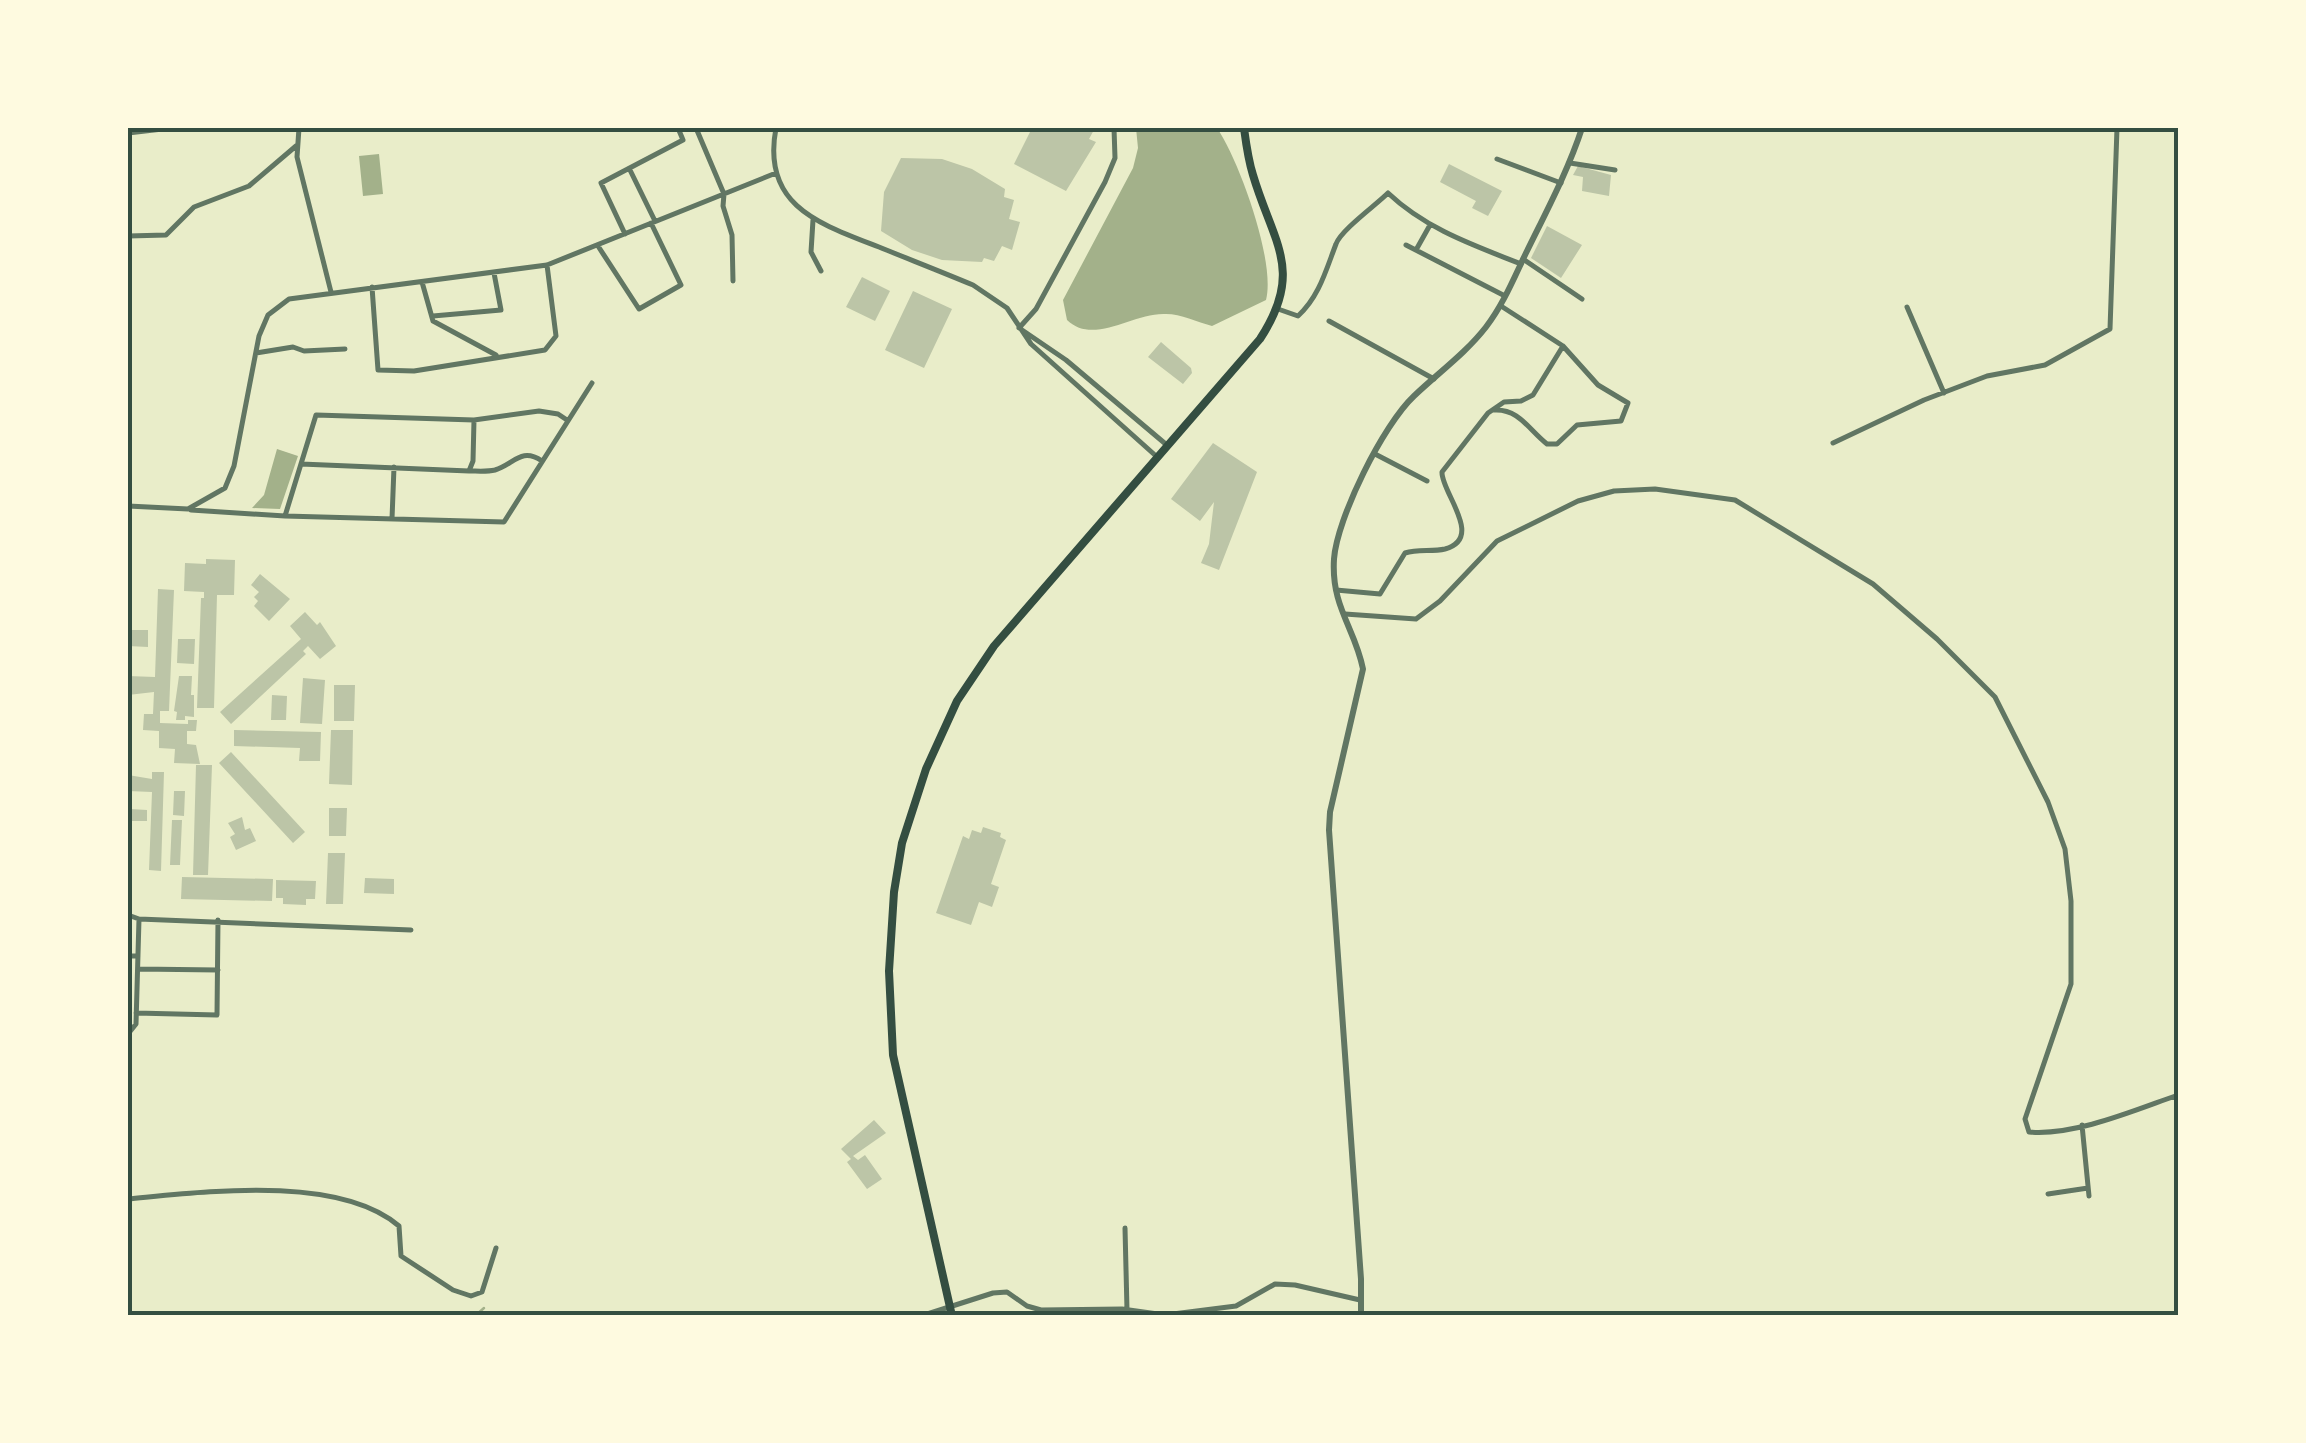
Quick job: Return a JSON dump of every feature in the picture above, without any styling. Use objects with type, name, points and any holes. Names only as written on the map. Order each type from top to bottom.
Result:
[{"type":"main road","points":[[952,1316],[893,1055],[889,970],[902,843],[926,769],[957,700],[994,646],[1260,339],[1278,309],[1284,283],[1280,246],[1253,174],[1251,128]]},
{"type":"street","points":[[128,133],[171,128]]},
{"type":"street","points":[[299,128],[296,146],[331,292]]},
{"type":"street","points":[[625,234],[602,183],[684,140],[678,128]]},
{"type":"street","points":[[696,128],[724,194],[723,206],[732,234],[733,282]]},
{"type":"street","points":[[776,128],[776,174],[793,202],[813,220],[973,285],[1007,308],[1032,344],[1158,458]]},
{"type":"street","points":[[1019,328],[1036,310],[1112,166],[1114,128]]},
{"type":"street","points":[[1361,1316],[1329,830],[1363,669],[1340,614],[1334,559],[1339,534],[1375,454],[1400,411],[1484,329],[1500,306],[1561,183],[1582,128]]},
{"type":"street","points":[[1833,443],[1987,376],[2045,365],[2110,329],[2118,128]]},
{"type":"street","points":[[128,236],[166,235],[194,207],[248,186],[296,146]]},
{"type":"street","points":[[1497,159],[1561,183]]},
{"type":"street","points":[[1570,163],[1615,170]]},
{"type":"street","points":[[598,246],[639,310],[681,285],[630,170]]},
{"type":"street","points":[[188,509],[220,492],[231,477],[263,326],[279,304],[298,296],[547,265],[776,174]]},
{"type":"street","points":[[1278,309],[1298,316],[1307,308],[1329,267],[1337,240],[1388,193],[1448,236],[1522,262],[1582,299]]},
{"type":"street","points":[[813,220],[811,252],[821,272]]},
{"type":"street","points":[[1416,250],[1430,225]]},
{"type":"street","points":[[1406,245],[1505,296]]},
{"type":"street","points":[[372,286],[378,370],[414,371],[545,350],[556,336],[547,265]]},
{"type":"street","points":[[432,316],[501,310],[494,273]]},
{"type":"street","points":[[422,282],[434,321],[498,356]]},
{"type":"street","points":[[1492,410],[1516,413],[1547,444],[1557,444],[1578,425],[1621,422],[1628,403],[1598,385],[1563,346],[1500,306]]},
{"type":"street","points":[[1907,307],[1944,392]]},
{"type":"street","points":[[1329,321],[1434,378]]},
{"type":"street","points":[[1019,328],[1066,360],[1168,446]]},
{"type":"street","points":[[1335,590],[1380,594],[1405,553],[1442,550],[1454,545],[1462,522],[1444,486],[1442,472],[1492,410],[1504,402],[1532,396],[1563,346]]},
{"type":"street","points":[[256,353],[292,348],[345,349]]},
{"type":"street","points":[[128,506],[286,516],[504,522],[592,382]]},
{"type":"street","points":[[286,516],[316,415],[474,420],[539,411],[567,420]]},
{"type":"street","points":[[469,471],[473,462],[474,420]]},
{"type":"street","points":[[1375,454],[1427,481]]},
{"type":"street","points":[[301,464],[469,471],[496,470],[523,456],[532,455],[542,461]]},
{"type":"street","points":[[392,519],[394,467]]},
{"type":"street","points":[[1340,614],[1416,619],[1440,602],[1492,545],[1508,534],[1599,494],[1641,490],[1735,500],[1873,584],[1938,639],[1995,697],[2048,802],[2064,849],[2072,901],[2070,984],[2025,1119],[2028,1132],[2082,1125],[2177,1096],[2178,1110]]},
{"type":"street","points":[[128,914],[138,919],[411,930]]},
{"type":"street","points":[[128,1034],[136,1024],[138,919]]},
{"type":"street","points":[[136,1013],[217,1015],[218,920]]},
{"type":"street","points":[[128,956],[138,956]]},
{"type":"street","points":[[138,969],[218,970]]},
{"type":"street","points":[[128,998],[137,998]]},
{"type":"street","points":[[2048,1194],[2088,1192],[2082,1125]]},
{"type":"street","points":[[128,1198],[266,1189],[311,1193],[382,1211],[400,1226],[400,1256],[453,1290],[471,1296],[482,1292],[496,1248]]},
{"type":"street","points":[[1125,1228],[1127,1310]]},
{"type":"street","points":[[921,1316],[992,1293],[1007,1292],[1027,1306],[1041,1310],[1127,1310],[1165,1315],[1236,1306],[1275,1284],[1361,1300]]},
{"type":"shaded area","points":[[1136,128],[1217,128],[1254,212],[1266,262],[1266,300],[1212,326],[1166,314],[1089,330],[1067,320],[1063,300],[1133,168],[1138,148]]},
{"type":"shaded area","points":[[379,154],[383,194],[363,196],[359,156]]},
{"type":"shaded area","points":[[277,449],[298,456],[280,509],[252,508],[264,495]]},
{"type":"building","points":[[1032,128],[1095,128],[1089,139],[1096,142],[1066,191],[1014,164]]},
{"type":"building","points":[[901,158],[942,159],[972,169],[1005,189],[1004,197],[1014,200],[1009,219],[1020,222],[1012,250],[1002,246],[994,261],[942,260],[912,250],[881,231],[884,192]]},
{"type":"building","points":[[1449,164],[1502,191],[1488,216],[1472,208],[1476,201],[1440,182]]},
{"type":"building","points":[[1578,166],[1611,175],[1609,196],[1582,191],[1583,177],[1573,175]]},
{"type":"building","points":[[1547,226],[1582,245],[1561,278],[1531,258]]},
{"type":"building","points":[[862,277],[890,291],[875,321],[846,307]]},
{"type":"building","points":[[913,291],[952,309],[924,368],[885,350]]},
{"type":"building","points":[[1161,342],[1191,368],[1192,373],[1183,384],[1148,357]]},
{"type":"building","points":[[1213,443],[1257,472],[1219,570],[1201,563],[1209,544],[1214,502],[1200,521],[1171,499]]},
{"type":"building","points":[[206,559],[235,560],[234,595],[217,595],[214,708],[197,708],[204,592],[184,591],[185,563],[206,564]]},
{"type":"building","points":[[260,574],[290,599],[269,621],[254,606],[258,601],[254,597],[259,592],[251,585]]},
{"type":"building","points":[[158,589],[174,590],[169,711],[160,711],[160,723],[188,724],[188,720],[197,720],[196,731],[187,731],[187,744],[196,745],[200,764],[174,763],[175,749],[159,748],[159,731],[143,730],[144,714],[153,714],[154,692],[128,695],[128,676],[155,677]]},
{"type":"building","points":[[305,612],[317,625],[320,622],[336,646],[320,659],[308,646],[303,651],[306,654],[231,724],[220,712],[301,639],[290,626]]},
{"type":"building","points":[[128,630],[148,630],[148,647],[128,646]]},
{"type":"building","points":[[178,639],[195,639],[194,664],[177,663]]},
{"type":"building","points":[[179,676],[192,676],[194,717],[185,716],[185,720],[176,720],[174,711]]},
{"type":"building","points":[[303,678],[325,680],[322,724],[300,723]]},
{"type":"building","points":[[334,685],[355,685],[354,721],[334,721]]},
{"type":"building","points":[[272,695],[287,696],[286,720],[271,720]]},
{"type":"building","points":[[234,730],[321,732],[320,761],[299,761],[300,748],[234,746]]},
{"type":"building","points":[[331,730],[353,730],[352,785],[329,784]]},
{"type":"building","points":[[231,752],[305,832],[293,843],[219,763]]},
{"type":"building","points":[[196,765],[212,765],[208,875],[193,875]]},
{"type":"building","points":[[152,772],[164,772],[161,871],[149,870],[152,792],[128,791],[128,775],[152,779]]},
{"type":"building","points":[[174,791],[185,791],[184,816],[173,815]]},
{"type":"building","points":[[329,808],[347,808],[346,836],[329,836]]},
{"type":"building","points":[[130,809],[147,810],[147,821],[129,821]]},
{"type":"building","points":[[242,817],[245,830],[250,828],[256,841],[236,850],[230,837],[235,834],[228,823]]},
{"type":"building","points":[[172,820],[182,820],[180,865],[170,865]]},
{"type":"building","points":[[983,827],[1001,833],[1000,837],[1006,840],[991,884],[999,887],[992,907],[979,902],[971,925],[936,913],[963,836],[969,839],[972,830],[981,833]]},
{"type":"building","points":[[328,853],[345,853],[343,904],[326,904]]},
{"type":"building","points":[[182,877],[273,879],[272,901],[181,899]]},
{"type":"building","points":[[365,878],[394,879],[394,894],[364,893]]},
{"type":"building","points":[[276,880],[316,881],[315,899],[306,899],[306,905],[283,904],[283,898],[276,898]]},
{"type":"building","points":[[874,1120],[886,1133],[853,1156],[858,1160],[865,1155],[882,1179],[867,1189],[841,1149]]},
{"type":"waterway","points":[[475,1316],[484,1308]]}]
